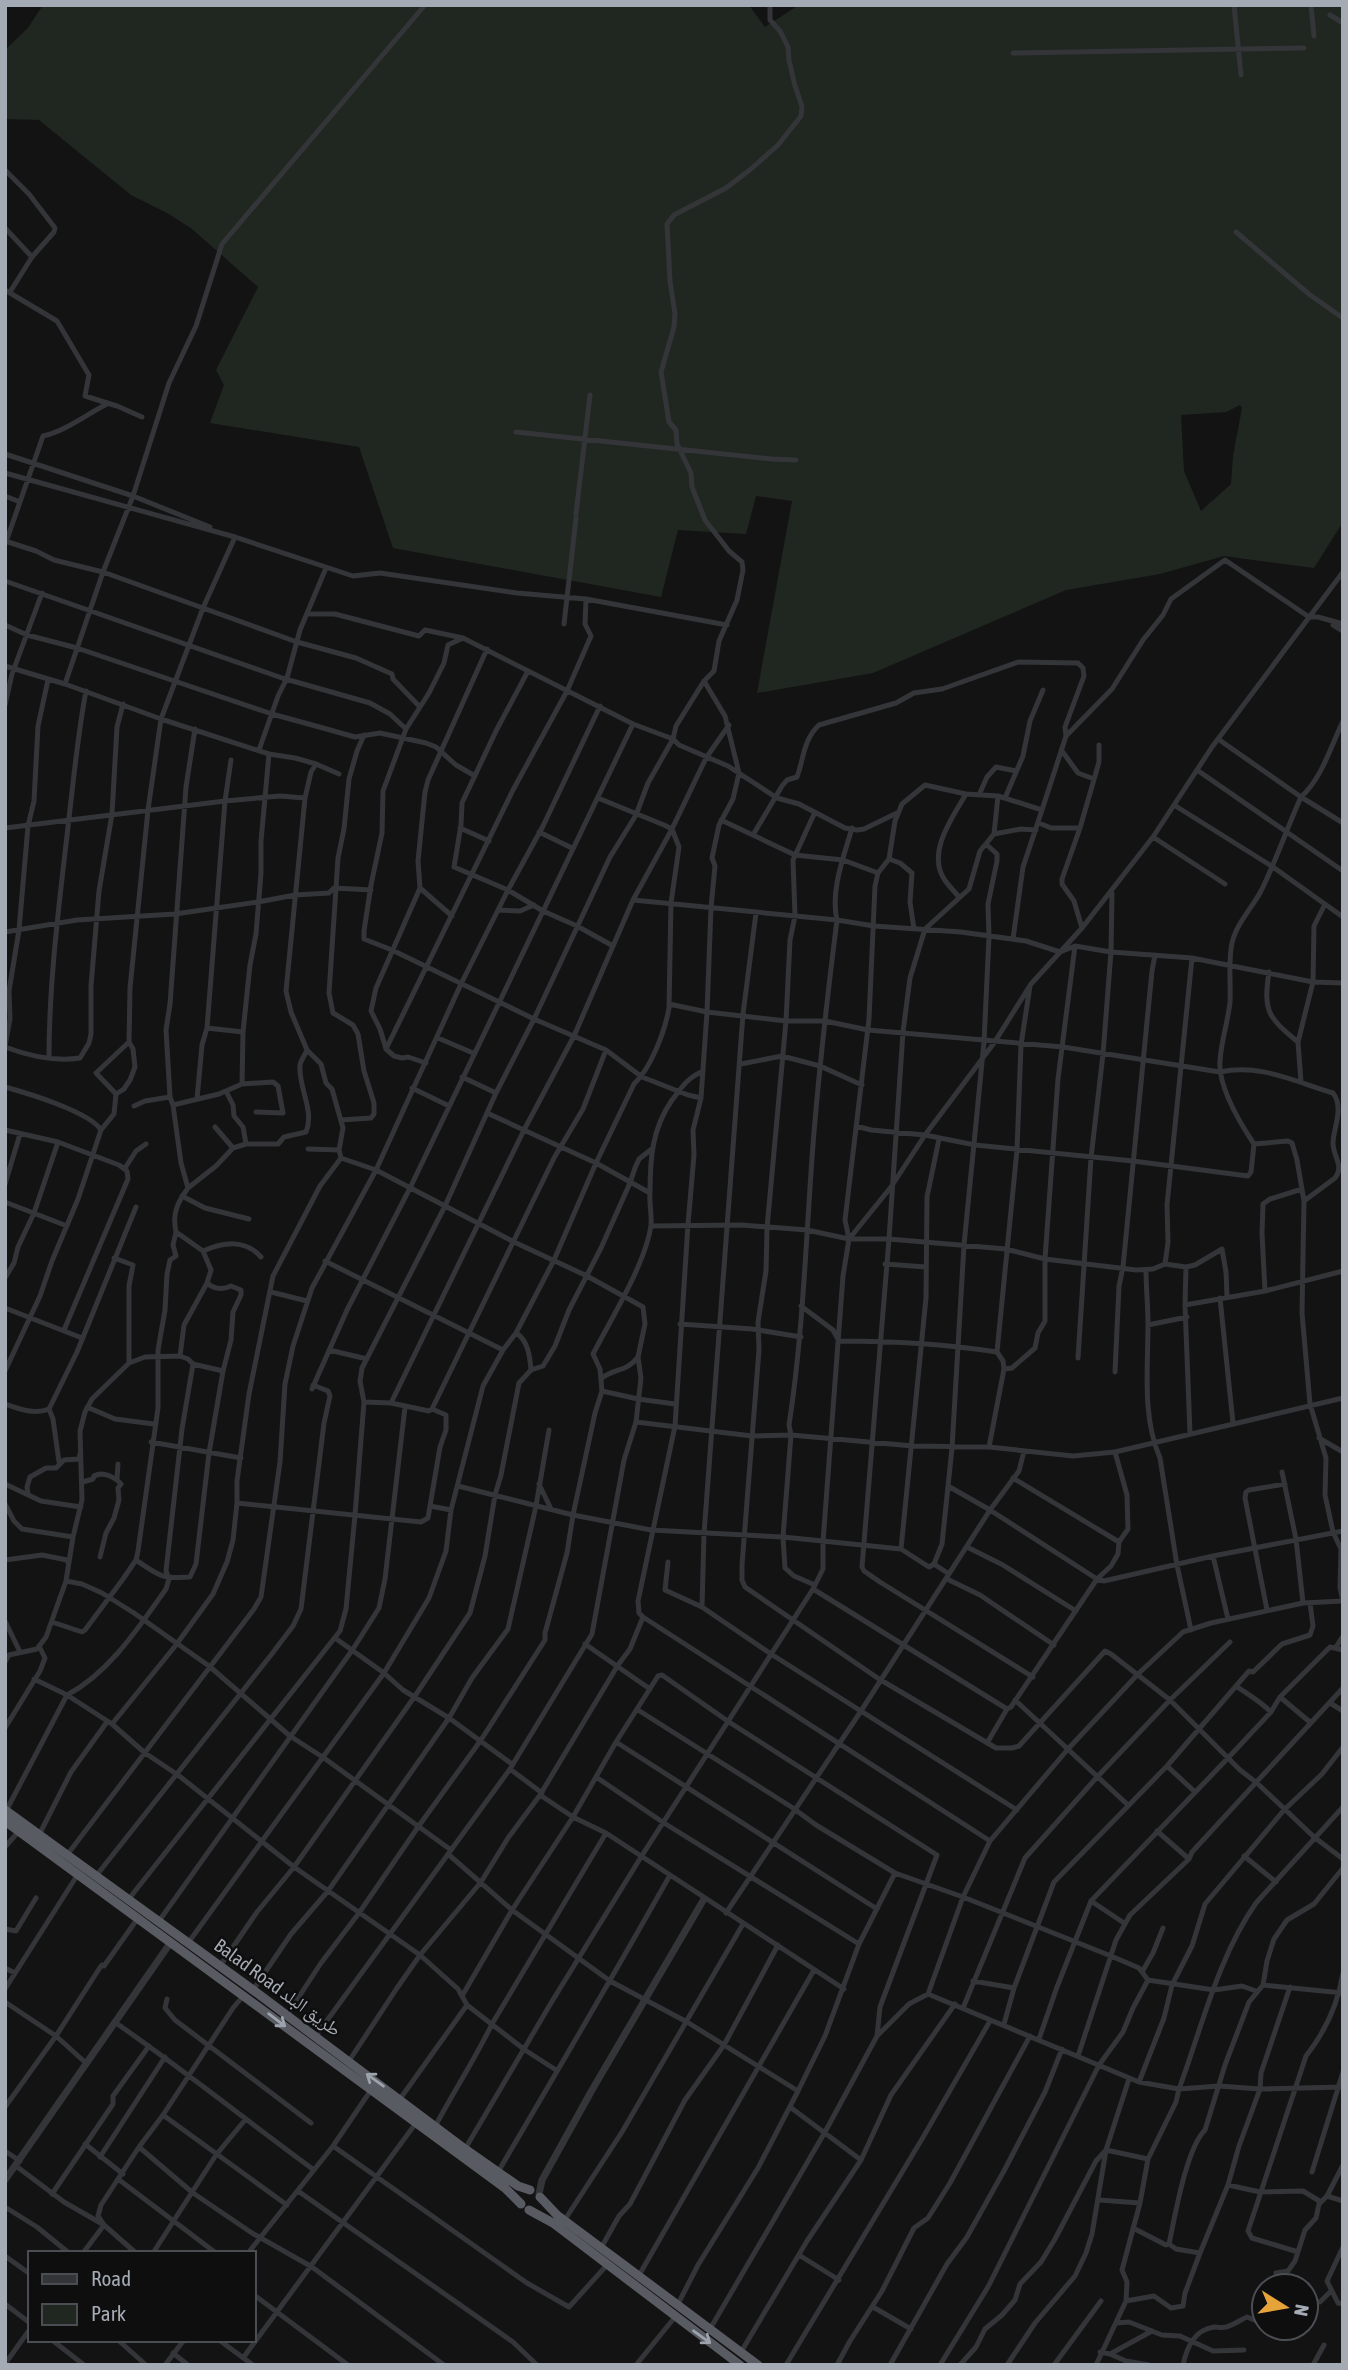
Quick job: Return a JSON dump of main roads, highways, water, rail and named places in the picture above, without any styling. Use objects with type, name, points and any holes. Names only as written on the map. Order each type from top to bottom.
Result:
[{"type":"highway","name":"Balad Road طريق البلد","points":[[6,1810],[465,2149],[518,2186],[535,2193],[564,2221],[758,2365]]},
{"type":"highway","name":"Balad Road طريق البلد","points":[[5,1821],[505,2188],[525,2207],[553,2222],[740,2365]]},
{"type":"highway","points":[[535,2193],[538,2206],[525,2207],[522,2194],[535,2193]]}]
